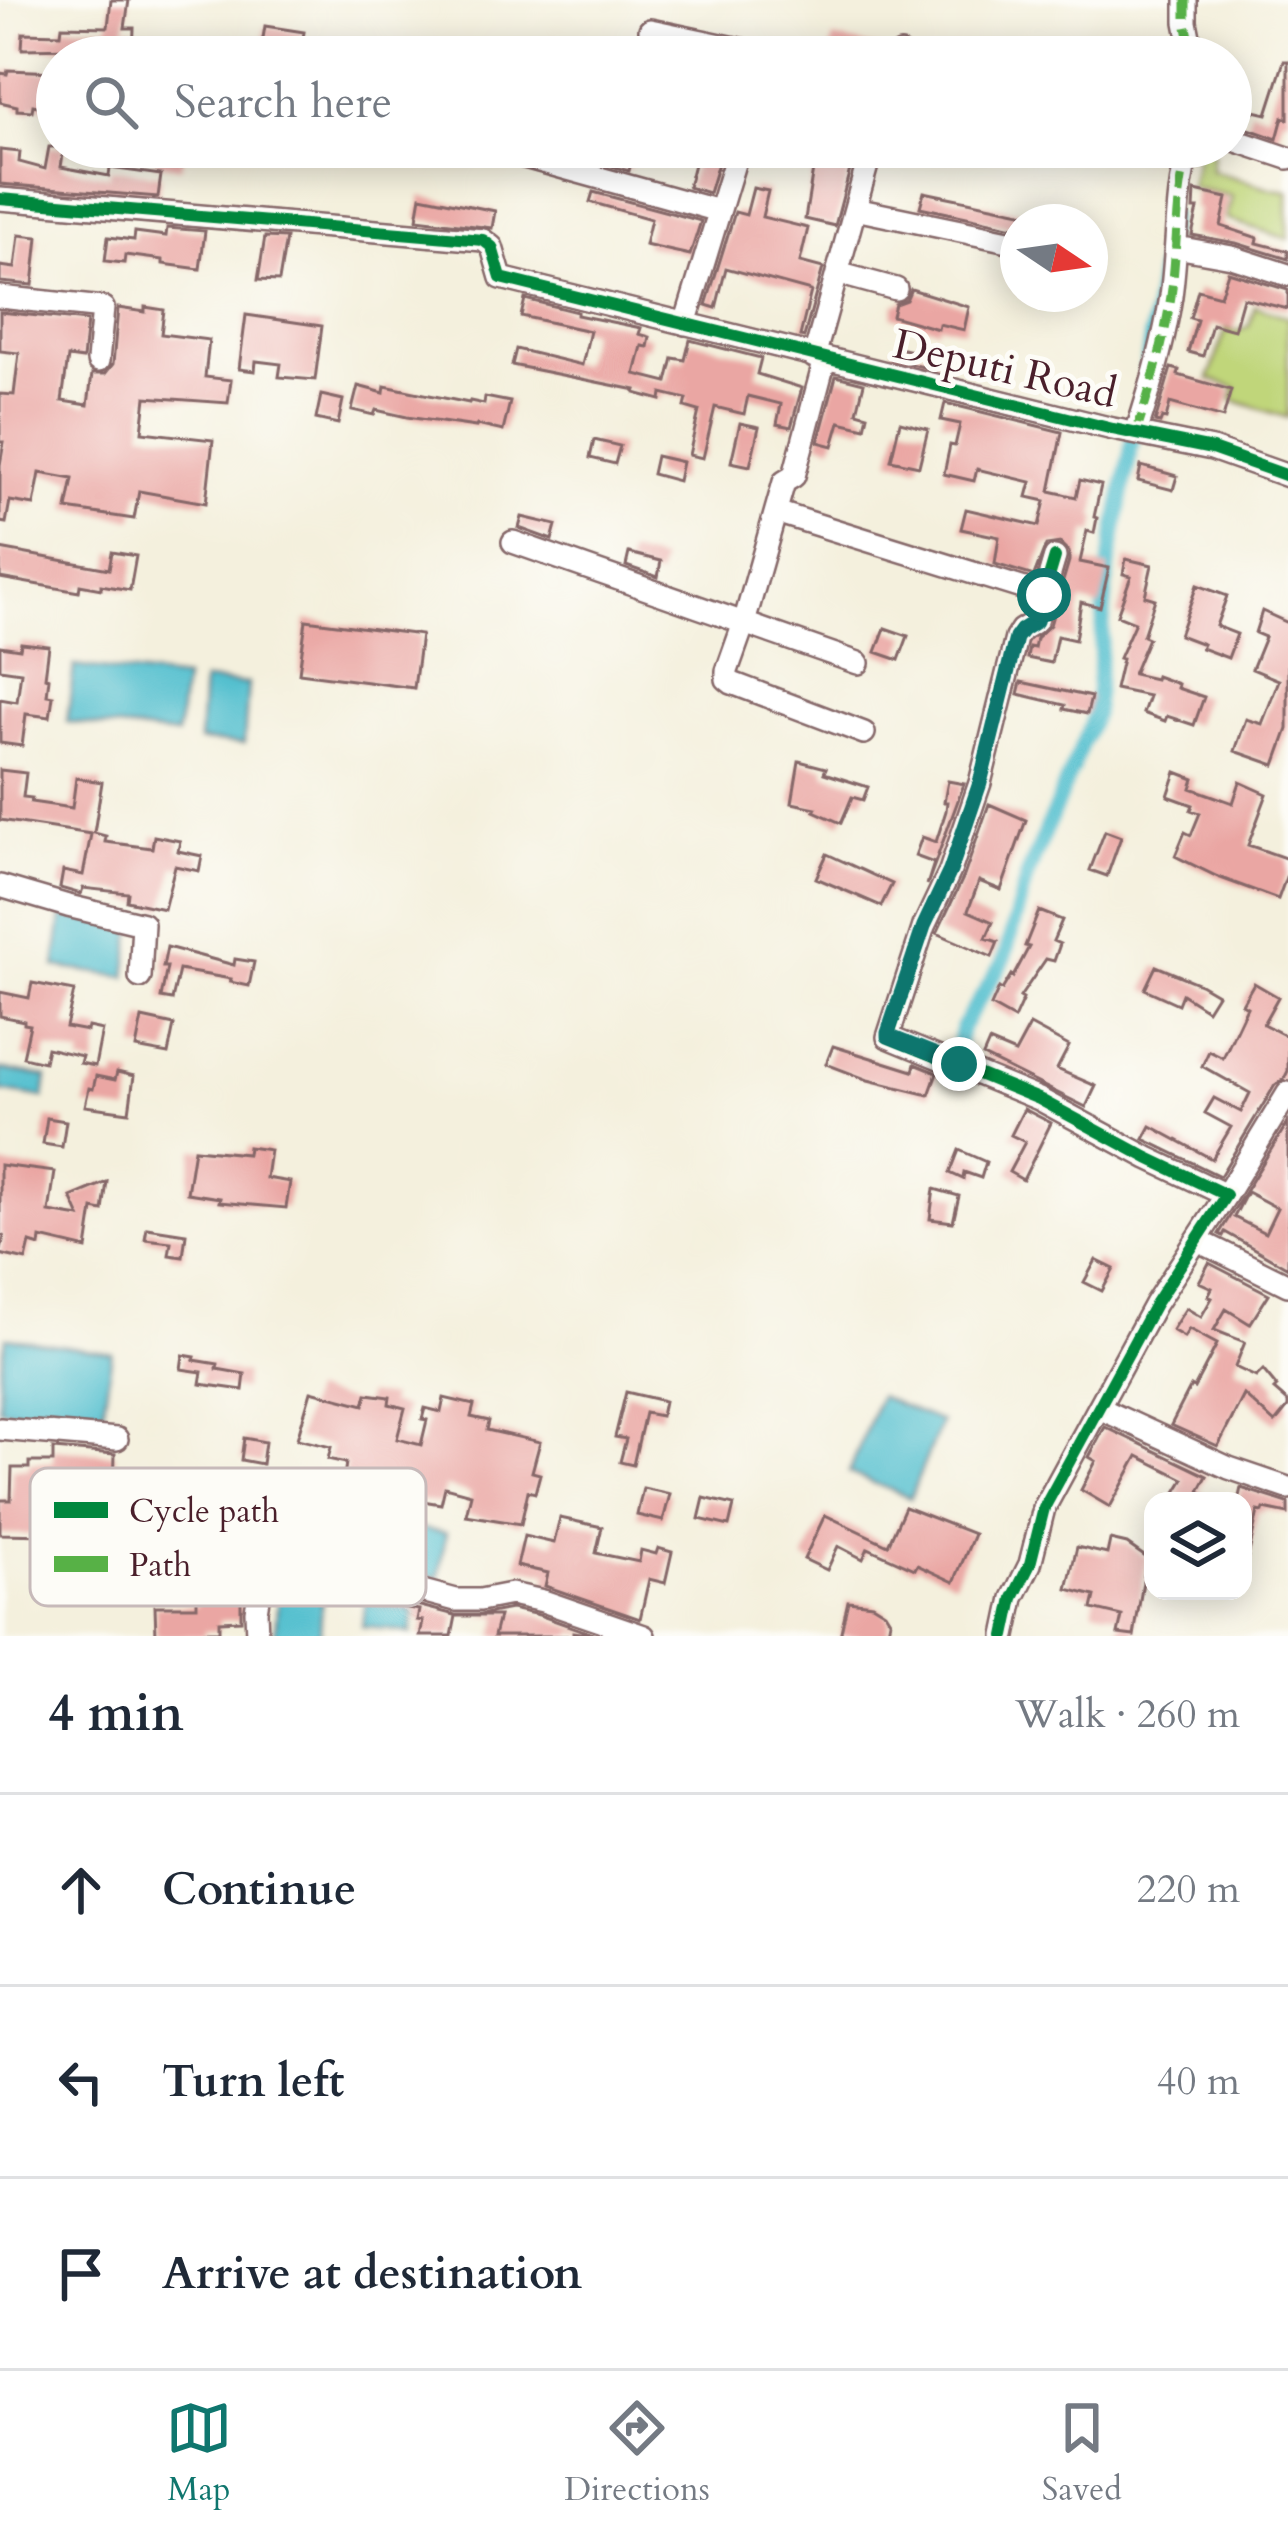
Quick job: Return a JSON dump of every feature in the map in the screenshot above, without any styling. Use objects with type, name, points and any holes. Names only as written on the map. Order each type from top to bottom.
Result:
[{"type":"street","points":[[1186,0],[1188,36]]},
{"type":"street","points":[[650,30],[678,36]]},
{"type":"street","points":[[1252,146],[1288,158]]},
{"type":"street","points":[[563,168],[719,212]]},
{"type":"street","points":[[695,327],[733,168]]},
{"type":"street","points":[[864,733],[732,683],[727,671],[784,482],[794,476],[837,273],[866,168]]},
{"type":"street","points":[[1136,433],[1158,366],[1171,296],[1183,168]]},
{"type":"street","name":"Deputi Road","points":[[0,199],[483,240],[492,248],[501,278],[1211,449],[1288,476]]},
{"type":"street","points":[[855,209],[1000,239]]},
{"type":"street","points":[[1176,248],[1288,275]]},
{"type":"street","points":[[837,273],[896,289]]},
{"type":"street","points":[[0,297],[103,308],[98,361]]},
{"type":"street","points":[[776,512],[1044,595]]},
{"type":"street","points":[[513,542],[858,663]]},
{"type":"street","points":[[1055,557],[1036,621],[1016,638],[980,783],[950,871],[924,926],[888,1036],[1039,1099],[1226,1196]]},
{"type":"street","points":[[0,886],[143,924],[140,976]]},
{"type":"street","points":[[1005,1636],[1044,1508],[1155,1304],[1288,1093]]},
{"type":"street","points":[[1197,1240],[1288,1285]]},
{"type":"street","points":[[1099,1408],[1229,1468],[1288,1488]]},
{"type":"street","points":[[0,1429],[117,1439]]},
{"type":"street","points":[[426,1592],[456,1600],[511,1594],[644,1636]]},
{"type":"street","points":[[257,1606],[257,1636]]},
{"type":"green space","points":[[1194,168],[1211,168],[1288,191],[1288,239],[1226,219],[1232,196],[1190,187]]},
{"type":"green space","points":[[1255,306],[1288,317],[1288,418],[1232,400],[1236,388],[1209,379],[1226,329],[1236,332],[1249,326]]},
{"type":"water","points":[[74,666],[184,679],[177,735],[67,722]]},
{"type":"water","points":[[203,681],[248,684],[244,744],[199,741]]},
{"type":"water","points":[[62,917],[133,926],[126,977],[55,967]]},
{"type":"water","points":[[0,1069],[47,1077],[44,1098],[0,1091]]},
{"type":"water","points":[[6,1337],[112,1353],[101,1425],[0,1409]]},
{"type":"water","points":[[879,1396],[941,1422],[910,1498],[849,1473]]},
{"type":"water","points":[[426,1530],[446,1533],[439,1577],[426,1575]]},
{"type":"water","points":[[277,1606],[322,1606],[320,1636],[275,1636]]},
{"type":"water","points":[[365,1606],[414,1610],[411,1633],[362,1626]]},
{"type":"building","points":[[111,0],[129,0],[125,28],[134,28],[134,36],[36,36],[36,49],[22,49],[23,33],[61,34],[62,26],[108,27]]},
{"type":"building","points":[[265,26],[304,32],[303,36],[263,36]]},
{"type":"building","points":[[1284,61],[1288,61],[1288,119],[1283,117],[1277,139],[1252,130],[1252,110],[1267,114]]},
{"type":"building","points":[[8,70],[36,71],[32,111],[0,102],[0,73]]},
{"type":"building","points":[[0,150],[20,152],[19,162],[109,176],[110,168],[161,175],[158,197],[0,184]]},
{"type":"building","points":[[693,168],[717,168],[709,193],[688,187]]},
{"type":"building","points":[[813,168],[850,168],[835,226],[805,219]]},
{"type":"building","points":[[753,188],[768,191],[762,217],[808,228],[800,262],[823,268],[804,337],[800,336],[811,291],[726,268],[716,308],[706,305],[735,212],[746,215]]},
{"type":"building","points":[[1195,191],[1227,198],[1221,226],[1288,251],[1288,259],[1192,235],[1198,209],[1194,209]]},
{"type":"building","points":[[593,192],[701,221],[690,255],[645,245],[651,219],[590,202]]},
{"type":"building","points":[[924,192],[1000,208],[1000,224],[920,207]]},
{"type":"building","points":[[421,196],[495,211],[492,228],[417,219]]},
{"type":"building","points":[[167,228],[205,231],[200,269],[125,255],[124,263],[105,261],[108,237],[134,240],[135,232],[166,236]]},
{"type":"building","points":[[19,235],[38,237],[33,285],[0,282],[0,266],[15,268]]},
{"type":"building","points":[[265,237],[286,238],[279,281],[258,280]]},
{"type":"building","points":[[1228,272],[1288,290],[1288,309],[1243,298],[1234,330],[1212,324],[1203,356],[1188,352],[1197,320],[1190,318],[1198,290],[1220,296]]},
{"type":"building","points":[[911,289],[969,307],[964,330],[939,324],[938,329],[892,316],[895,304],[906,300]]},
{"type":"building","points":[[525,299],[641,328],[639,334],[650,337],[648,347],[642,346],[635,374],[667,382],[673,358],[685,360],[690,340],[761,358],[757,374],[802,388],[791,427],[777,424],[781,404],[748,396],[744,414],[715,407],[703,458],[689,455],[699,411],[685,407],[687,399],[662,393],[661,400],[636,390],[512,365],[516,349],[582,365],[590,331],[521,316]]},
{"type":"building","points":[[145,307],[164,310],[161,334],[209,340],[205,377],[231,380],[228,403],[146,397],[142,432],[213,440],[206,503],[139,491],[134,519],[67,509],[73,479],[40,473],[34,505],[10,501],[6,523],[0,522],[4,442],[0,442],[0,394],[14,395],[19,353],[0,351],[0,312],[87,321],[83,359],[68,357],[62,401],[88,405],[92,374],[105,374],[113,364],[118,308],[145,312]]},
{"type":"building","points":[[246,315],[322,326],[315,380],[279,377],[281,364],[256,361],[255,371],[239,369]]},
{"type":"building","points":[[894,347],[938,357],[935,370],[891,359]]},
{"type":"building","points":[[1171,368],[1179,370],[1178,375],[1231,390],[1223,418],[1170,403],[1166,419],[1155,422]]},
{"type":"building","points":[[836,376],[864,383],[857,412],[868,415],[865,428],[840,422],[833,446],[818,442]]},
{"type":"building","points":[[358,386],[384,393],[385,386],[469,403],[484,404],[485,397],[510,402],[503,431],[352,410]]},
{"type":"building","points":[[321,395],[343,400],[338,424],[316,419]]},
{"type":"building","points":[[945,403],[1062,432],[1050,491],[1076,497],[1080,480],[1101,485],[1094,533],[1087,531],[1080,562],[1109,568],[1100,607],[1081,602],[1075,640],[1057,636],[1051,663],[1027,658],[1029,647],[1034,648],[1036,638],[1050,625],[1069,552],[1060,543],[1046,545],[1034,576],[995,564],[999,537],[961,529],[966,509],[1039,526],[1045,501],[1027,497],[1031,482],[977,469],[974,481],[944,474],[960,424],[941,420]]},
{"type":"building","points":[[900,422],[928,429],[919,466],[891,460]]},
{"type":"building","points":[[740,423],[759,427],[750,466],[731,462]]},
{"type":"building","points":[[594,440],[620,446],[615,464],[590,458]]},
{"type":"building","points":[[656,456],[682,462],[678,481],[652,474]]},
{"type":"building","points":[[1141,466],[1177,476],[1173,490],[1138,481]]},
{"type":"building","points":[[522,517],[556,525],[552,540],[519,528]]},
{"type":"building","points":[[0,549],[109,569],[112,552],[136,556],[130,590],[80,585],[79,592],[0,578]]},
{"type":"building","points":[[629,553],[661,561],[658,577],[626,566]]},
{"type":"building","points":[[1126,559],[1152,565],[1145,596],[1155,599],[1143,636],[1148,638],[1133,674],[1156,676],[1204,697],[1194,725],[1143,713],[1149,696],[1115,689],[1119,658],[1135,622],[1117,615],[1131,576],[1123,574]]},
{"type":"building","points":[[1197,585],[1227,596],[1216,626],[1237,634],[1228,658],[1179,635]]},
{"type":"building","points":[[1262,611],[1288,623],[1288,729],[1275,765],[1235,751],[1246,719],[1262,724],[1279,680],[1252,669],[1265,637],[1255,633]]},
{"type":"building","points":[[306,620],[421,635],[414,688],[299,673]]},
{"type":"building","points":[[885,628],[908,636],[899,660],[876,652]]},
{"type":"building","points":[[21,643],[49,646],[45,677],[49,678],[47,695],[53,696],[50,717],[26,714],[22,746],[0,743],[0,699],[17,702],[21,672],[0,669],[0,646],[20,649]]},
{"type":"building","points":[[1021,682],[1091,697],[1087,714],[1018,694]]},
{"type":"building","points":[[799,761],[868,787],[863,800],[852,797],[841,823],[814,811],[816,808],[792,803]]},
{"type":"building","points":[[0,770],[26,773],[23,797],[32,798],[31,802],[72,808],[76,778],[102,782],[94,833],[106,836],[105,842],[152,848],[154,836],[180,841],[178,851],[202,856],[199,871],[175,866],[164,909],[127,901],[128,893],[83,888],[81,894],[60,888],[63,871],[83,875],[91,834],[0,820]]},
{"type":"building","points":[[1176,772],[1194,779],[1191,788],[1233,803],[1240,782],[1267,794],[1248,845],[1288,859],[1288,878],[1278,899],[1175,856],[1200,813],[1191,810],[1193,805],[1168,796]]},
{"type":"building","points":[[948,781],[964,784],[927,885],[934,863],[915,856],[922,837],[936,842],[946,811]]},
{"type":"building","points":[[989,804],[1026,820],[1001,890],[979,881],[968,911],[993,922],[986,938],[998,942],[992,957],[937,933],[964,876]]},
{"type":"building","points":[[1105,831],[1121,837],[1107,876],[1090,870]]},
{"type":"building","points":[[827,854],[892,884],[881,906],[816,878]]},
{"type":"building","points":[[1039,911],[1062,920],[1053,941],[1060,944],[1054,961],[1046,959],[1020,997],[1014,1019],[991,1006],[1029,947],[1025,946]]},
{"type":"building","points":[[167,947],[234,965],[235,959],[254,962],[249,986],[179,970],[172,1000],[161,998]]},
{"type":"building","points":[[1156,966],[1217,994],[1207,1010],[1182,994],[1178,1004],[1145,989]]},
{"type":"building","points":[[32,983],[74,991],[66,1027],[102,1030],[95,1066],[80,1063],[82,1056],[47,1048],[44,1062],[23,1057],[30,1025],[0,1016],[0,992],[29,998]]},
{"type":"building","points":[[1254,983],[1278,997],[1263,1024],[1288,1037],[1288,1071],[1220,1176],[1144,1139],[1151,1126],[1212,1159],[1231,1127],[1205,1113],[1214,1098],[1241,1112],[1250,1093],[1202,1066],[1209,1051],[1223,1058]]},
{"type":"building","points":[[142,1018],[174,1025],[168,1054],[136,1048]]},
{"type":"building","points":[[1030,1025],[1069,1046],[1057,1069],[1096,1086],[1086,1107],[983,1056],[989,1042],[1015,1053]]},
{"type":"building","points":[[833,1046],[913,1071],[915,1064],[937,1073],[929,1095],[826,1064]]},
{"type":"building","points":[[117,1072],[134,1076],[129,1112],[85,1106],[96,1076],[115,1080]]},
{"type":"building","points":[[1024,1109],[1051,1123],[1023,1180],[1009,1172],[1025,1142],[1011,1135]]},
{"type":"building","points":[[47,1118],[66,1121],[62,1147],[43,1144]]},
{"type":"building","points":[[1288,1122],[1288,1268],[1225,1232],[1219,1234]],"holes":[[[1247,1192],[1277,1208],[1265,1233],[1234,1217]]]},
{"type":"building","points":[[248,1147],[270,1150],[266,1178],[290,1182],[286,1208],[219,1202],[220,1198],[187,1193],[194,1149],[247,1154]]},
{"type":"building","points":[[959,1150],[986,1162],[981,1178],[964,1172],[963,1179],[950,1173]]},
{"type":"building","points":[[0,1165],[55,1172],[49,1212],[80,1217],[71,1197],[107,1182],[103,1211],[93,1209],[87,1249],[41,1238],[40,1246],[30,1243],[26,1260],[0,1254],[4,1236],[0,1235]]},
{"type":"building","points":[[934,1189],[959,1196],[953,1222],[930,1219]]},
{"type":"building","points":[[147,1228],[186,1234],[183,1257],[169,1255],[171,1242],[145,1239]]},
{"type":"building","points":[[1096,1260],[1114,1269],[1102,1291],[1084,1282]]},
{"type":"building","points":[[1209,1263],[1269,1294],[1250,1324],[1226,1309],[1214,1330],[1245,1342],[1235,1367],[1256,1377],[1263,1370],[1277,1387],[1274,1390],[1288,1402],[1275,1423],[1244,1395],[1218,1446],[1171,1425],[1217,1344],[1189,1329],[1184,1337],[1172,1330],[1186,1308],[1201,1317],[1212,1298],[1208,1296],[1212,1288],[1199,1282]]},
{"type":"building","points":[[183,1355],[245,1374],[243,1390],[200,1384],[202,1372],[181,1369]]},
{"type":"building","points":[[311,1391],[364,1405],[367,1394],[390,1397],[389,1404],[405,1408],[397,1439],[421,1445],[425,1408],[441,1412],[444,1398],[474,1405],[471,1417],[489,1421],[487,1430],[540,1442],[532,1472],[540,1474],[535,1493],[528,1491],[521,1524],[466,1515],[471,1494],[445,1487],[441,1504],[426,1502],[426,1468],[345,1468],[346,1463],[328,1459],[331,1447],[297,1439]]},
{"type":"building","points":[[626,1392],[664,1401],[661,1416],[645,1413],[633,1465],[620,1462],[626,1439],[615,1437]]},
{"type":"building","points":[[1105,1427],[1207,1476],[1201,1492],[1176,1492],[1184,1479],[1138,1456],[1110,1507],[1081,1490],[1096,1461],[1089,1457]]},
{"type":"building","points":[[244,1438],[265,1442],[262,1464],[241,1460]]},
{"type":"building","points":[[53,1449],[115,1454],[115,1468],[30,1468],[30,1535],[0,1534],[0,1500],[11,1500],[12,1468],[53,1462]]},
{"type":"building","points":[[643,1488],[670,1494],[663,1521],[637,1515]]},
{"type":"building","points":[[1241,1488],[1288,1503],[1288,1514],[1258,1511],[1252,1539],[1252,1492],[1240,1492]]},
{"type":"building","points":[[704,1498],[734,1505],[729,1526],[699,1519]]},
{"type":"building","points":[[905,1507],[974,1534],[954,1582],[868,1548],[863,1559],[838,1546],[827,1570],[804,1559],[825,1515],[888,1545]]},
{"type":"building","points":[[560,1518],[602,1527],[596,1553],[639,1562],[641,1550],[672,1552],[665,1583],[649,1579],[640,1619],[545,1586],[548,1573],[517,1566],[524,1536],[554,1543]]},
{"type":"building","points":[[1110,1540],[1144,1556],[1134,1636],[1118,1634],[1122,1616],[1092,1609],[1095,1596],[1067,1589],[1077,1547],[1107,1554]]},
{"type":"building","points":[[848,1601],[872,1604],[885,1612],[890,1620],[887,1636],[840,1636]]},
{"type":"building","points":[[155,1606],[241,1606],[241,1620],[219,1621],[219,1631],[205,1631],[204,1636],[156,1636]]},
{"type":"building","points":[[397,1606],[455,1615],[511,1609],[598,1636],[573,1632],[573,1636],[494,1636],[499,1616],[456,1616],[452,1636],[420,1636],[419,1610]]},
{"type":"waterway","points":[[1146,369],[1169,215]]},
{"type":"waterway","points":[[956,1054],[962,1027],[1004,960],[1027,876],[1095,713],[1108,570],[1135,428]]},
{"type":"marked path","points":[[1186,0],[1189,36]]},
{"type":"marked path","points":[[1136,433],[1168,314],[1184,168]]},
{"type":"cycle path","points":[[0,199],[483,240],[492,247],[501,278],[1113,429],[1212,449],[1288,476]]},
{"type":"cycle path","points":[[1005,1636],[1044,1508],[1155,1304],[1226,1195],[1039,1099],[888,1037],[924,926],[950,871],[980,783],[1016,638],[1036,621],[1055,557]]},
{"type":"route","points":[[959,1064],[888,1033],[980,783],[1016,638],[1036,621],[1044,595]]}]
